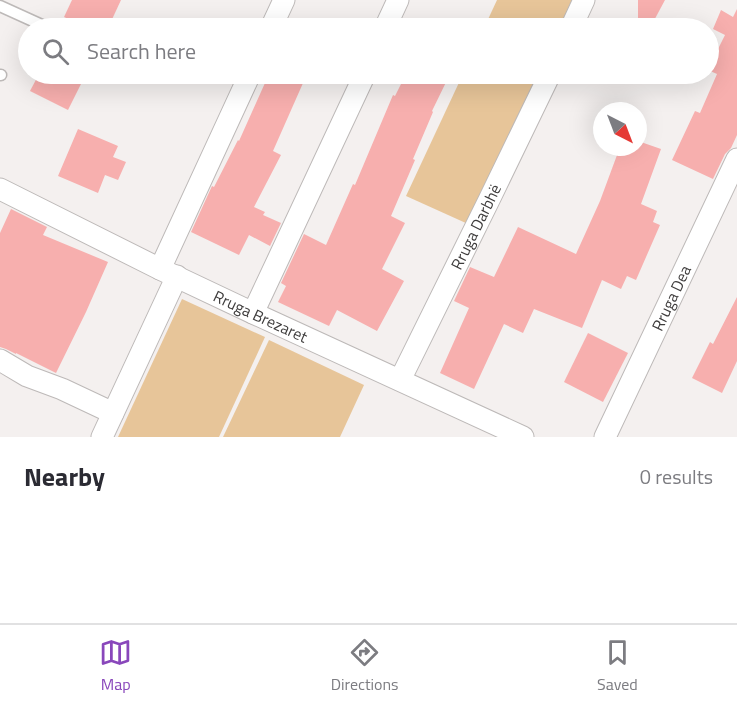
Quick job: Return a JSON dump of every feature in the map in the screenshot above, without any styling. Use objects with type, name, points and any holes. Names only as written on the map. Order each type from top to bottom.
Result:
[{"type":"street","points":[[276,18],[284,0]]},
{"type":"street","points":[[390,18],[399,0]]},
{"type":"street","points":[[576,18],[584,0]]},
{"type":"street","points":[[102,437],[246,84]]},
{"type":"street","points":[[254,313],[360,84]]},
{"type":"street","name":"Rruga Darbhë","points":[[400,380],[545,84]]},
{"type":"street","name":"Rruga Dea","points":[[605,437],[737,159]]},
{"type":"street","name":"Rruga Brezaret","points":[[0,189],[169,273],[523,437]]},
{"type":"street","points":[[0,360],[27,376],[62,389],[113,413]]},
{"type":"lane","points":[[0,6],[26,18]]},
{"type":"shaded area","points":[[497,0],[572,0],[564,18],[489,18]]},
{"type":"shaded area","points":[[458,84],[533,84],[468,224],[406,196]]},
{"type":"shaded area","points":[[182,299],[265,337],[219,437],[118,437]]},
{"type":"shaded area","points":[[269,340],[364,385],[340,437],[223,437]]},
{"type":"building","points":[[72,0],[121,0],[113,18],[64,17]]},
{"type":"building","points":[[638,0],[665,0],[655,18],[638,18]]},
{"type":"building","points":[[737,9],[737,135],[713,179],[672,160],[695,111],[700,113],[713,84],[719,84],[719,47],[725,35],[719,32],[718,18],[721,10],[733,17]]},
{"type":"building","points":[[34,84],[81,84],[68,110],[30,91]]},
{"type":"building","points":[[265,84],[303,84],[273,151],[281,155],[254,207],[265,212],[263,215],[281,223],[270,246],[249,235],[239,255],[191,232],[212,186],[214,187],[239,141]]},
{"type":"building","points":[[401,84],[445,84],[432,111],[413,159],[415,160],[391,216],[405,223],[382,269],[404,281],[377,331],[337,310],[329,326],[278,302],[286,286],[281,283],[304,234],[326,245],[353,184],[355,185],[393,95],[395,96]]},
{"type":"building","points":[[78,129],[118,146],[113,157],[126,162],[118,180],[105,175],[98,193],[58,176]]},
{"type":"building","points":[[647,144],[661,149],[641,204],[657,211],[653,222],[660,225],[636,280],[627,276],[621,289],[602,280],[582,328],[534,309],[523,333],[504,324],[474,389],[440,373],[469,308],[454,301],[470,267],[494,277],[518,227],[576,254],[600,201],[617,156],[647,156]]},
{"type":"building","points":[[11,209],[47,227],[43,235],[108,262],[56,373],[0,347],[0,233]]},
{"type":"building","points":[[737,297],[737,361],[722,393],[692,378],[710,342],[713,344]]},
{"type":"building","points":[[588,333],[628,353],[603,402],[564,382]]}]
